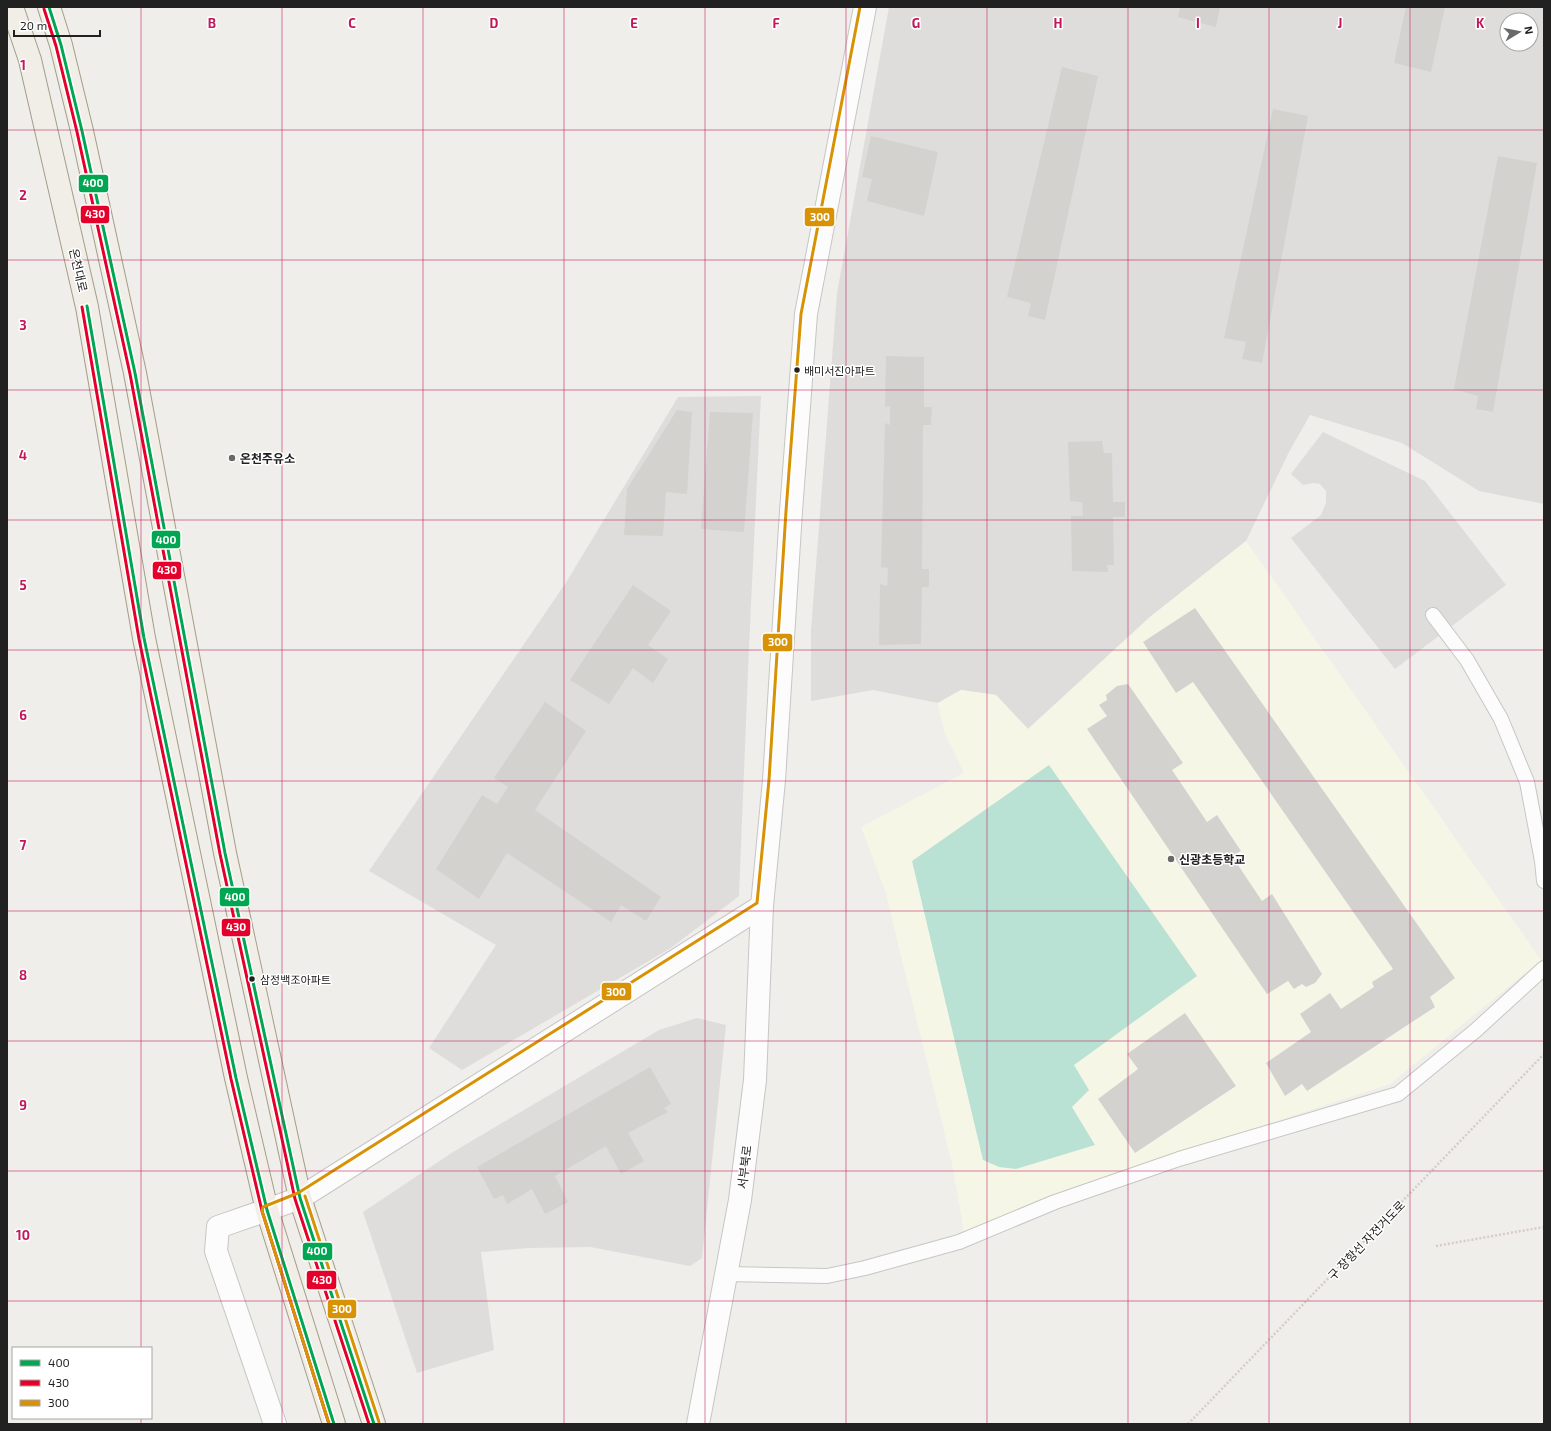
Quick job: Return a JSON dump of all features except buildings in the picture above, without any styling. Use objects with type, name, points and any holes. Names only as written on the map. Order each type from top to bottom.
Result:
[{"type":"main road","name":"온천대로","points":[[12,7],[30,60],[87,306],[144,638],[236,1078],[266,1210],[334,1424]]},
{"type":"main road","points":[[49,7],[61,45],[82,131],[136,373],[225,852],[300,1198],[374,1424]]},
{"type":"street","name":"서부북로","points":[[698,1424],[740,1200],[755,1080],[762,906],[774,780],[806,314],[865,7]]},
{"type":"street","points":[[276,1424],[216,1251],[218,1226],[300,1198],[762,906]]},
{"type":"lane","points":[[1433,614],[1467,660],[1502,719],[1527,782],[1542,861],[1544,881]]},
{"type":"lane","points":[[726,1274],[827,1276],[865,1268],[959,1242],[1055,1202],[1179,1159],[1398,1094],[1475,1031],[1544,968]]},
{"type":"path","name":"구 장항선 자전거도로","points":[[1188,1424],[1544,1054]]},
{"type":"path","points":[[1436,1246],[1544,1227]]},
{"type":"shaded area","points":[[889,7],[1544,7],[1544,504],[1479,491],[1402,443],[1310,415],[1289,452],[1246,541],[1150,617],[1028,729],[996,695],[961,690],[938,703],[873,690],[811,701],[811,630],[837,293]]},
{"type":"shaded area","points":[[761,396],[739,896],[671,948],[462,1070],[429,1048],[496,945],[369,871],[567,581],[678,397]]},
{"type":"shaded area","points":[[1323,432],[1425,481],[1506,585],[1395,669],[1291,538],[1321,515],[1326,503],[1326,491],[1320,484],[1314,483],[1303,485],[1291,474]]},
{"type":"shaded area","name":"신광초등학교","points":[[1246,541],[1541,960],[1390,1084],[1101,1178],[1020,1208],[964,1232],[953,1168],[885,890],[861,827],[964,773],[944,732],[938,703],[961,690],[996,695],[1028,729],[1150,617]]},
{"type":"shaded area","points":[[697,1018],[726,1025],[702,1258],[690,1266],[590,1247],[528,1248],[481,1252],[494,1350],[417,1373],[363,1212],[453,1152],[659,1030]]},
{"type":"green space","points":[[1049,765],[1197,976],[1074,1065],[1089,1090],[1072,1107],[1095,1145],[1016,1169],[999,1167],[983,1160],[912,861]]},
{"type":"transit line","name":"400","points":[[49,7],[61,45],[82,131],[135,373],[225,853],[300,1198],[374,1424]]},
{"type":"transit line","name":"300","points":[[329,1424],[262,1211],[263,1207],[298,1193],[757,903],[769,780],[786,511],[801,314],[860,7]]},
{"type":"transit line","name":"430","points":[[44,9],[56,46],[77,132],[130,374],[220,854],[295,1199],[369,1424]]},
{"type":"transit line","name":"400","points":[[87,306],[144,638],[236,1078],[267,1210],[334,1424]]},
{"type":"transit line","name":"430","points":[[82,307],[139,639],[231,1079],[262,1211],[329,1424]]},
{"type":"transit line","name":"300","points":[[305,1196],[379,1422]]},
{"type":"place","name":"배미서진아파트","points":[[797,370]]},
{"type":"place","name":"온천주유소","points":[[232,458]]},
{"type":"place","name":"신광초등학교","points":[[1171,859]]},
{"type":"place","name":"삼정백조아파트","points":[[252,979]]}]
